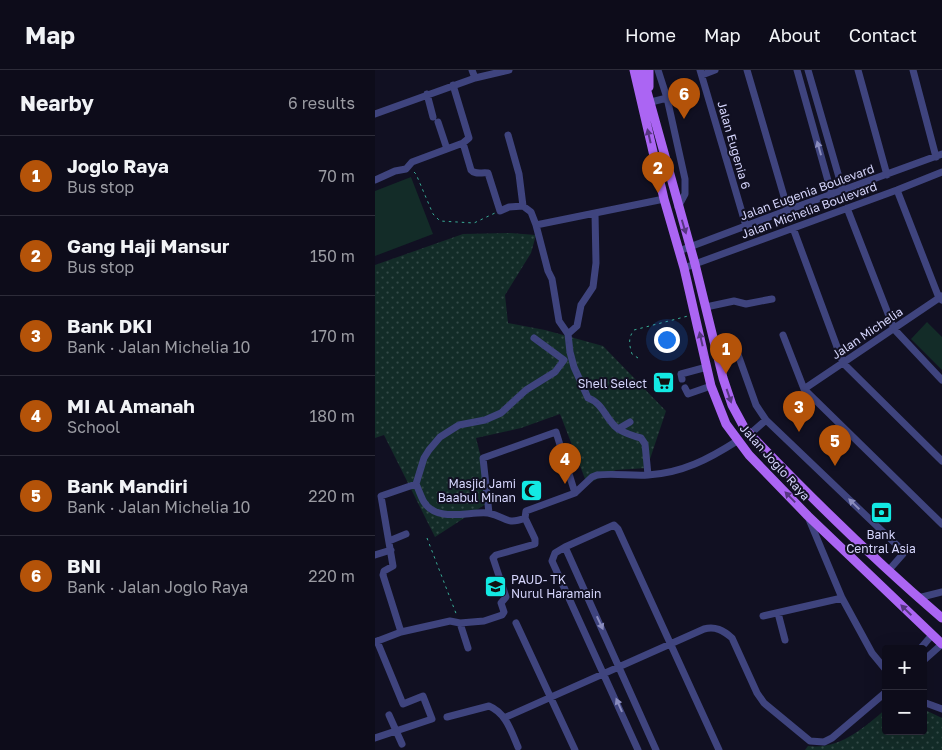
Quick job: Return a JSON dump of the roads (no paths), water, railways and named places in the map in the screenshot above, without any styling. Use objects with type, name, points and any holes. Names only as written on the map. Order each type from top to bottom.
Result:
[{"type":"main road","name":"Jalan Joglo Raya","points":[[634,70],[664,199],[684,268],[711,386],[726,424],[749,455],[808,516],[942,644]]},
{"type":"main road","name":"Jalan Joglo Raya","points":[[641,70],[695,264],[717,354],[732,405],[738,417],[759,444],[888,571],[942,618]]},
{"type":"main road","points":[[649,70],[649,98]]},
{"type":"main road","points":[[749,455],[759,444]]},
{"type":"street","points":[[472,70],[475,78]]},
{"type":"street","points":[[375,114],[453,85],[509,70]]},
{"type":"street","points":[[658,70],[667,98],[685,179],[685,194],[678,207]]},
{"type":"street","points":[[701,73],[715,70]]},
{"type":"street","points":[[747,70],[788,210]]},
{"type":"street","points":[[797,70],[832,195]]},
{"type":"street","points":[[808,70],[843,191]]},
{"type":"street","points":[[858,70],[887,175]]},
{"type":"street","points":[[913,70],[939,156]]},
{"type":"street","name":"Jalan Eugenia 6","points":[[701,73],[746,226]]},
{"type":"street","points":[[375,180],[395,171],[406,169],[411,162],[463,143],[469,138],[453,85]]},
{"type":"street","points":[[427,94],[447,149]]},
{"type":"street","points":[[649,98],[667,98]]},
{"type":"street","points":[[509,135],[519,174],[523,206]]},
{"type":"street","points":[[463,143],[472,171],[487,172],[489,174],[500,210],[523,206],[531,212],[551,279],[559,321],[562,328],[568,334],[574,368],[588,398],[599,404],[617,429],[641,438],[645,444],[648,475]]},
{"type":"street","name":"Jalan Eugenia Boulevard","points":[[679,251],[939,156]]},
{"type":"street","name":"Jalan Michelia Boulevard","points":[[684,268],[942,172]]},
{"type":"street","points":[[897,190],[941,298]]},
{"type":"street","points":[[536,225],[664,199]]},
{"type":"street","points":[[847,208],[894,329],[942,380]]},
{"type":"street","points":[[568,334],[577,326],[581,305],[591,292],[594,282],[595,213]]},
{"type":"street","points":[[793,228],[843,363],[942,461]]},
{"type":"street","points":[[706,307],[733,301],[747,304],[772,298]]},
{"type":"street","name":"Jalan Michelia","points":[[804,389],[941,298]]},
{"type":"street","points":[[783,335],[804,389],[942,524]]},
{"type":"street","points":[[535,338],[564,360]]},
{"type":"street","points":[[717,354],[736,349],[756,404],[765,420],[903,551],[903,554],[888,571]]},
{"type":"street","points":[[525,518],[510,522],[489,513],[452,515],[437,511],[428,507],[416,484],[424,458],[441,437],[459,425],[485,420],[501,413],[525,390],[555,372],[570,352]]},
{"type":"street","points":[[682,379],[681,374],[707,367]]},
{"type":"street","points":[[685,388],[688,394],[711,386]]},
{"type":"street","points":[[750,434],[765,420]]},
{"type":"street","points":[[617,429],[630,422]]},
{"type":"street","points":[[489,513],[483,458],[556,432],[575,493]]},
{"type":"street","points":[[375,738],[432,718],[423,696],[403,704],[376,641],[401,632],[450,621],[460,623],[484,621],[500,617],[503,614],[501,603],[506,597],[493,558],[496,555],[535,544],[535,539],[525,518],[526,511],[575,493],[592,477],[597,475],[648,475],[672,472],[712,457],[737,441]]},
{"type":"street","points":[[401,632],[383,575],[384,571],[393,566],[381,496],[416,484]]},
{"type":"street","points":[[808,516],[842,598],[872,653],[882,665]]},
{"type":"street","points":[[639,750],[552,561],[555,553],[565,547],[611,526],[615,526],[671,643],[719,750]]},
{"type":"street","points":[[389,542],[406,534]]},
{"type":"street","points":[[565,547],[655,750]]},
{"type":"street","points":[[375,555],[391,550]]},
{"type":"street","points":[[918,598],[942,592]]},
{"type":"street","points":[[763,616],[842,598]]},
{"type":"street","points":[[777,612],[785,640]]},
{"type":"street","points":[[460,623],[468,648]]},
{"type":"street","points":[[516,623],[575,750]]},
{"type":"street","points":[[505,718],[671,643],[712,627],[727,633],[732,638],[757,693],[764,703],[810,741],[818,743],[832,738],[882,695]]},
{"type":"street","points":[[923,645],[932,635]]},
{"type":"street","points":[[927,657],[942,644]]},
{"type":"street","points":[[927,703],[942,709]]},
{"type":"street","points":[[447,718],[489,706],[498,710],[505,718],[518,747]]},
{"type":"street","points":[[389,715],[402,744]]},
{"type":"place","name":"BNI","points":[[684,119]]},
{"type":"place","name":"Gang Haji Mansur","points":[[658,193]]},
{"type":"place","name":"Joglo Raya","points":[[726,374]]},
{"type":"place","name":"Shell Select","points":[[663,383]]},
{"type":"place","name":"Bank DKI","points":[[799,432]]},
{"type":"place","name":"Bank Mandiri","points":[[835,466]]},
{"type":"place","name":"MI Al Amanah","points":[[565,484]]},
{"type":"place","name":"Masjid Jami Baabul Minan","points":[[532,490]]},
{"type":"place","name":"Bank Central Asia","points":[[881,513]]},
{"type":"place","name":"PAUD- TK Nurul Haramain","points":[[495,586]]}]
